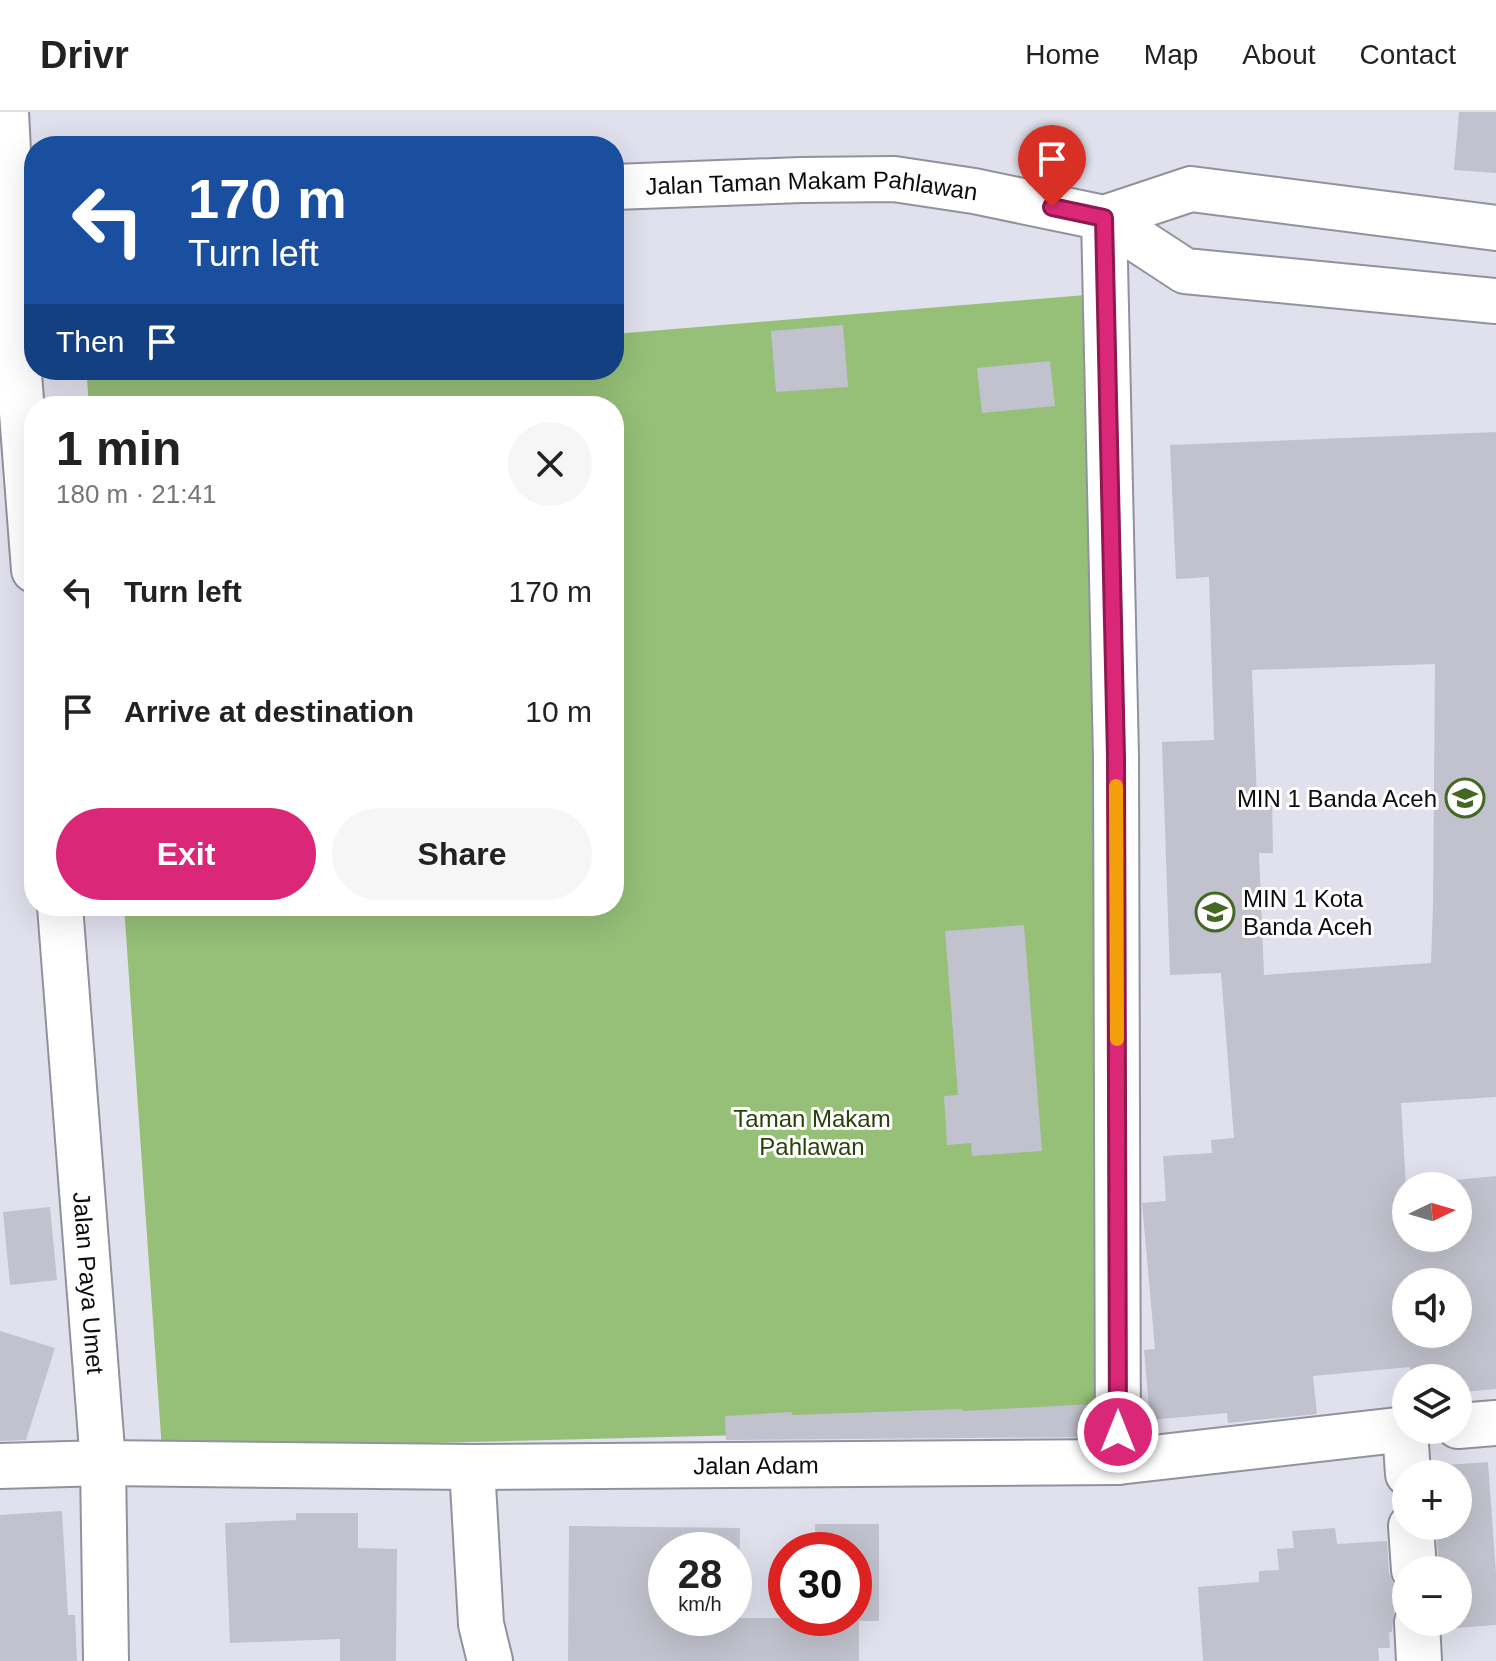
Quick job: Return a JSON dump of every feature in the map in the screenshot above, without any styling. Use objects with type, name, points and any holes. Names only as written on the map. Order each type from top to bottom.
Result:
[{"type":"street","points":[[6,112],[15,212],[15,265],[24,409]]},
{"type":"street","name":"Jalan Taman Makam Pahlawan","points":[[624,187],[894,179],[974,191],[1104,218],[1185,271],[1496,301]]},
{"type":"street","points":[[1118,1462],[1116,757],[1104,218],[1191,189],[1496,228]]},
{"type":"street","name":"Jalan Paya Umet","points":[[61,916],[103,1463],[106,1661]]},
{"type":"street","points":[[1472,1425],[1496,1423]]},
{"type":"street","name":"Jalan Adam","points":[[0,1466],[103,1463],[472,1467],[1118,1462],[1392,1431]]},
{"type":"street","points":[[472,1467],[481,1624],[490,1661]]},
{"type":"street","points":[[1418,1636],[1419,1661]]},
{"type":"green space","name":"Taman Makam Pahlawan","points":[[1086,295],[1127,1425],[162,1450],[125,916],[624,916],[624,396],[88,396],[87,380],[624,380],[624,333]]},
{"type":"building","points":[[1459,112],[1496,112],[1496,173],[1454,170]]},
{"type":"building","points":[[843,325],[848,387],[776,392],[771,331]]},
{"type":"building","points":[[1050,361],[1055,406],[982,413],[977,368]]},
{"type":"building","points":[[1496,432],[1496,1097],[1401,1103],[1405,1172],[1392,1172],[1392,1252],[1472,1252],[1472,1178],[1496,1176],[1496,1389],[1472,1391],[1472,1364],[1392,1364],[1392,1369],[1313,1376],[1317,1414],[1228,1423],[1227,1413],[1150,1420],[1144,1350],[1155,1349],[1142,1203],[1166,1201],[1163,1156],[1212,1153],[1211,1140],[1234,1138],[1221,973],[1170,975],[1162,742],[1214,740],[1209,577],[1176,579],[1170,445]],"holes":[[[1435,664],[1431,963],[1264,975],[1259,853],[1273,853],[1272,799],[1257,800],[1252,670]]]},
{"type":"building","points":[[1024,925],[1042,1151],[972,1156],[971,1143],[947,1145],[944,1096],[958,1095],[945,931]]},
{"type":"building","points":[[50,1207],[57,1280],[10,1285],[3,1212]]},
{"type":"building","points":[[0,1331],[55,1348],[26,1440],[0,1441]]},
{"type":"building","points":[[1093,1404],[1093,1437],[726,1440],[725,1416],[792,1412],[792,1415],[963,1411]]},
{"type":"building","points":[[1488,1462],[1496,1573],[1496,1625],[1472,1627],[1472,1556],[1438,1556],[1437,1540],[1472,1540],[1472,1463]]},
{"type":"building","points":[[62,1511],[68,1615],[75,1615],[77,1661],[0,1661],[0,1515]]},
{"type":"building","points":[[296,1513],[358,1513],[358,1548],[397,1549],[396,1661],[340,1661],[340,1639],[230,1643],[225,1523],[296,1520]]},
{"type":"building","points":[[815,1524],[879,1524],[879,1621],[872,1621],[872,1532],[815,1532]]},
{"type":"building","points":[[569,1526],[740,1528],[740,1532],[648,1532],[648,1636],[752,1636],[752,1618],[768,1618],[768,1636],[859,1636],[859,1661],[568,1661]]},
{"type":"building","points":[[1335,1528],[1337,1544],[1387,1541],[1392,1580],[1390,1648],[1378,1648],[1379,1661],[1203,1661],[1198,1587],[1259,1582],[1259,1571],[1279,1570],[1277,1549],[1294,1548],[1292,1531]]},
{"type":"slow traffic","points":[[1116,786],[1117,1039]]},
{"type":"place","name":"MIN 1 Banda Aceh","points":[[1465,798]]},
{"type":"place","name":"MIN 1 Kota Banda Aceh","points":[[1215,912]]},
{"type":"route","points":[[1052,207],[1104,218],[1116,757],[1118,1432]]}]
